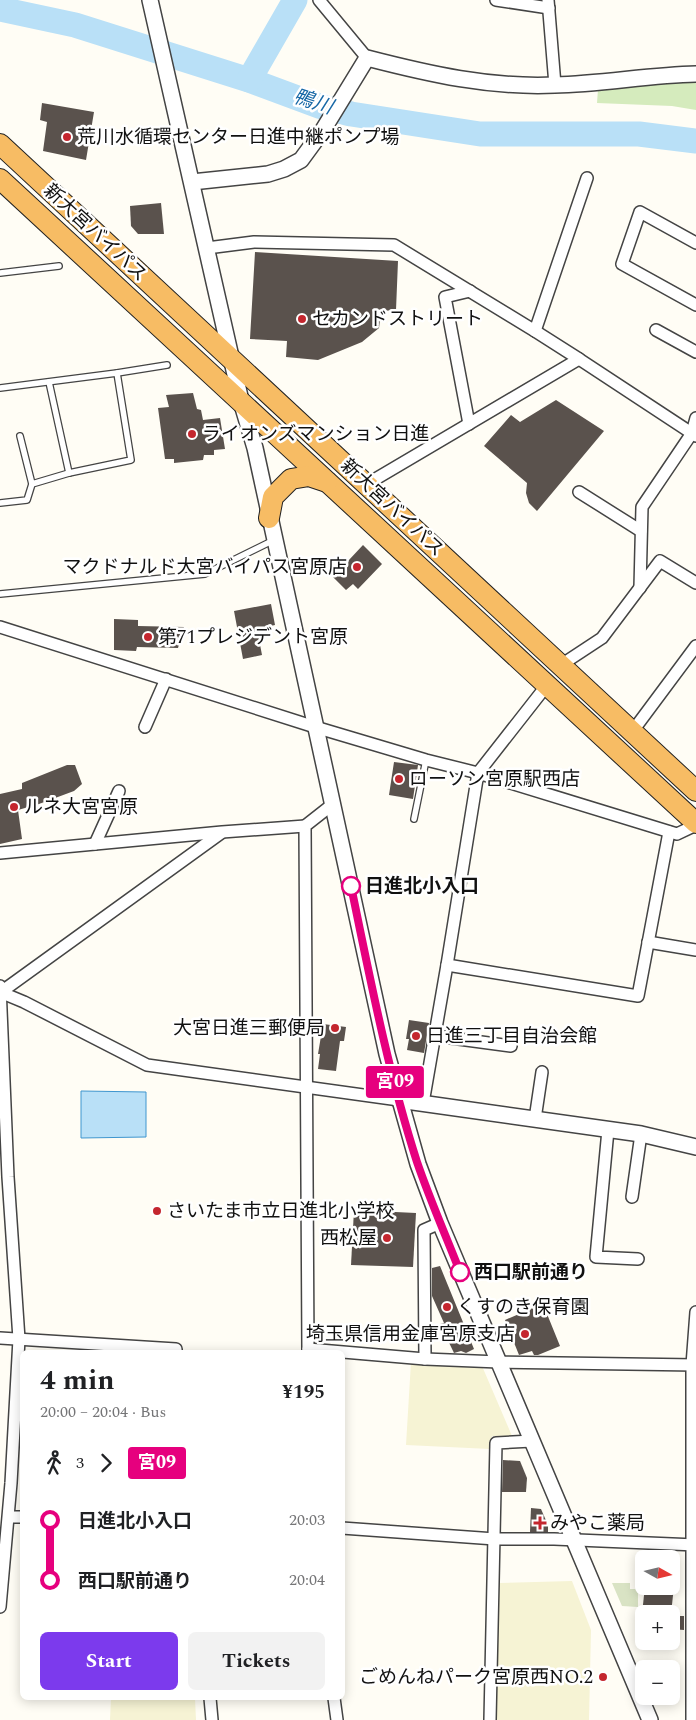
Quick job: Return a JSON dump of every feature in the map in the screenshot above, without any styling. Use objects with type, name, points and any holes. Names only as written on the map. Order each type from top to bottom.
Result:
[{"type":"highway","name":"新大宮バイパス","points":[[0,144],[696,791]]},
{"type":"highway","name":"新大宮バイパス","points":[[0,179],[696,824]]},
{"type":"highway","points":[[269,518],[273,497],[291,479],[309,476],[327,482]]},
{"type":"street","points":[[320,0],[367,58],[456,79],[493,84],[555,85],[696,74]]},
{"type":"street","points":[[496,0],[549,4],[555,85]]},
{"type":"street","points":[[150,1],[231,359],[255,448],[387,1054],[399,1100],[418,1164],[440,1223],[650,1720]]},
{"type":"street","points":[[192,182],[252,177],[284,169],[300,160],[323,130],[367,58]]},
{"type":"street","points":[[535,330],[587,178]]},
{"type":"street","points":[[696,243],[640,212],[622,264],[696,305]]},
{"type":"street","points":[[207,248],[254,242],[394,245],[535,330],[694,434]]},
{"type":"street","points":[[470,291],[444,297],[470,424]]},
{"type":"street","points":[[656,330],[696,352]]},
{"type":"street","points":[[367,484],[579,359]]},
{"type":"street","points":[[640,588],[642,507],[694,434],[696,418]]},
{"type":"street","points":[[578,492],[641,532]]},
{"type":"street","points":[[561,666],[602,638],[660,561],[696,582]]},
{"type":"street","points":[[0,627],[315,726],[426,760],[478,772],[668,832],[677,834],[696,824]]},
{"type":"street","points":[[632,732],[696,646]]},
{"type":"street","points":[[146,727],[166,679]]},
{"type":"street","points":[[423,1103],[436,1036],[478,772],[547,685]]},
{"type":"street","points":[[95,844],[119,791]]},
{"type":"street","points":[[0,853],[305,826],[333,804]]},
{"type":"street","points":[[305,826],[308,1087],[308,1350]]},
{"type":"street","points":[[0,990],[222,832]]},
{"type":"street","points":[[447,965],[638,996],[668,832]]},
{"type":"street","points":[[648,942],[696,950]]},
{"type":"street","points":[[0,990],[147,1065],[641,1134],[696,1147]]},
{"type":"street","points":[[0,990],[2,1073],[19,1339],[8,1517],[0,1607]]},
{"type":"street","points":[[436,1036],[511,1046]]},
{"type":"street","points":[[535,1119],[542,1072]]},
{"type":"street","points":[[608,1130],[596,1256],[638,1259]]},
{"type":"street","points":[[632,1197],[641,1134]]},
{"type":"street","points":[[425,1358],[424,1230],[440,1223]]},
{"type":"street","points":[[692,1720],[696,1312]]},
{"type":"street","points":[[0,1338],[176,1350]]},
{"type":"street","points":[[345,1353],[499,1362],[694,1365]]},
{"type":"street","points":[[490,1720],[496,1443],[532,1441]]},
{"type":"street","points":[[8,1517],[20,1517]]},
{"type":"street","points":[[345,1528],[495,1539],[694,1545]]},
{"type":"street","points":[[210,1700],[212,1720]]},
{"type":"street","points":[[334,1700],[336,1720]]},
{"type":"lane","points":[[0,273],[59,266]]},
{"type":"lane","points":[[0,388],[117,374],[167,365]]},
{"type":"lane","points":[[32,484],[69,473],[131,460],[117,374]]},
{"type":"lane","points":[[49,382],[69,473]]},
{"type":"lane","points":[[0,503],[27,500],[32,484],[20,436]]},
{"type":"lane","points":[[0,594],[205,574],[274,540]]},
{"type":"lane","points":[[414,819],[426,760]]},
{"type":"shaded area","points":[[411,1362],[482,1366],[512,1436],[492,1436],[490,1449],[406,1445]]},
{"type":"shaded area","points":[[572,1581],[591,1630],[589,1720],[495,1720],[499,1583]]},
{"type":"shaded area","points":[[111,1700],[195,1700],[196,1720],[110,1720]]},
{"type":"green space","points":[[670,82],[696,82],[696,110],[672,106],[597,103],[598,89]]},
{"type":"green space","points":[[612,1583],[630,1583],[630,1589],[635,1589],[635,1595],[638,1595],[638,1605],[635,1605],[635,1607],[622,1606]]},
{"type":"water","points":[[81,1091],[146,1092],[146,1137],[81,1138]]},
{"type":"building","name":"荒川水循環センター日進中継ポンプ場","points":[[42,103],[94,112],[86,160],[43,151],[47,122],[40,120]]},
{"type":"building","points":[[161,203],[164,234],[138,234],[131,226],[130,206]]},
{"type":"building","points":[[255,252],[398,261],[396,310],[381,311],[379,328],[362,342],[318,360],[286,357],[287,341],[250,339]]},
{"type":"building","name":"ライオンズマンション日進","points":[[193,393],[197,409],[201,410],[203,420],[220,418],[225,449],[214,450],[214,455],[204,455],[203,460],[174,463],[174,459],[165,459],[158,408],[169,407],[166,395]]},
{"type":"building","points":[[556,400],[604,431],[537,511],[529,503],[526,493],[527,483],[484,446],[511,415],[520,422]]},
{"type":"building","points":[[363,545],[382,564],[358,589],[353,584],[346,590],[333,577]]},
{"type":"building","points":[[271,604],[275,625],[257,629],[262,655],[243,659],[234,611]]},
{"type":"building","name":"第71プレジデント宮原","points":[[114,619],[138,620],[138,626],[184,627],[178,648],[137,647],[136,651],[114,650]]},
{"type":"building","points":[[394,762],[418,765],[413,799],[389,795]]},
{"type":"building","name":"ルネ大宮宮原","points":[[67,765],[75,765],[82,784],[74,791],[18,810],[22,839],[0,844],[0,794],[22,789],[22,783]]},
{"type":"building","points":[[409,1020],[429,1023],[424,1053],[407,1050],[409,1039],[406,1039]]},
{"type":"building","points":[[323,1024],[346,1027],[344,1041],[340,1041],[336,1071],[318,1069],[320,1054],[318,1054]]},
{"type":"building","points":[[354,1210],[416,1213],[413,1267],[351,1265]]},
{"type":"building","name":"くすのき保育園","points":[[440,1266],[474,1349],[466,1353],[461,1351],[454,1353],[440,1324],[444,1323],[432,1296],[432,1268]]},
{"type":"building","points":[[533,1308],[535,1313],[545,1309],[560,1346],[538,1355],[534,1355],[532,1351],[519,1355],[505,1320]]},
{"type":"building","points":[[503,1460],[520,1461],[527,1478],[526,1492],[502,1492]]},
{"type":"building","points":[[531,1508],[541,1509],[548,1525],[548,1532],[530,1532]]},
{"type":"building","points":[[644,1595],[673,1595],[672,1605],[643,1605]]},
{"type":"building","points":[[680,1616],[684,1616],[684,1630],[680,1630]]},
{"type":"waterway","points":[[249,80],[295,0]]},
{"type":"waterway","name":"鴨川","points":[[0,9],[75,25],[249,80],[319,106],[351,114],[480,134],[639,134],[696,141]]},
{"type":"bus line","name":"宮09","points":[[351,886],[387,1054],[399,1100],[418,1164],[460,1272]]},
{"type":"place","name":"荒川水循環センター日進中継ポンプ場","points":[[67,137]]},
{"type":"place","name":"セカンドストリート","points":[[302,319]]},
{"type":"place","name":"ライオンズマンション日進","points":[[192,434]]},
{"type":"place","name":"マクドナルド大宮バイパス宮原店","points":[[357,567]]},
{"type":"place","name":"第71プレジデント宮原","points":[[148,637]]},
{"type":"place","name":"ローソン宮原駅西店","points":[[399,779]]},
{"type":"place","name":"ルネ大宮宮原","points":[[14,807]]},
{"type":"place","name":"日進北小入口","points":[[351,886]]},
{"type":"place","name":"大宮日進三郵便局","points":[[335,1028]]},
{"type":"place","name":"日進三丁目自治会館","points":[[416,1036]]},
{"type":"place","name":"さいたま市立日進北小学校","points":[[157,1211]]},
{"type":"place","name":"西松屋","points":[[387,1238]]},
{"type":"place","name":"西口駅前通り","points":[[460,1272]]},
{"type":"place","name":"くすのき保育園","points":[[447,1307]]},
{"type":"place","name":"埼玉県信用金庫宮原支店","points":[[525,1334]]},
{"type":"place","name":"みやこ薬局","points":[[540,1523]]},
{"type":"place","name":"ごめんねパーク宮原西NO.2","points":[[603,1677]]}]
